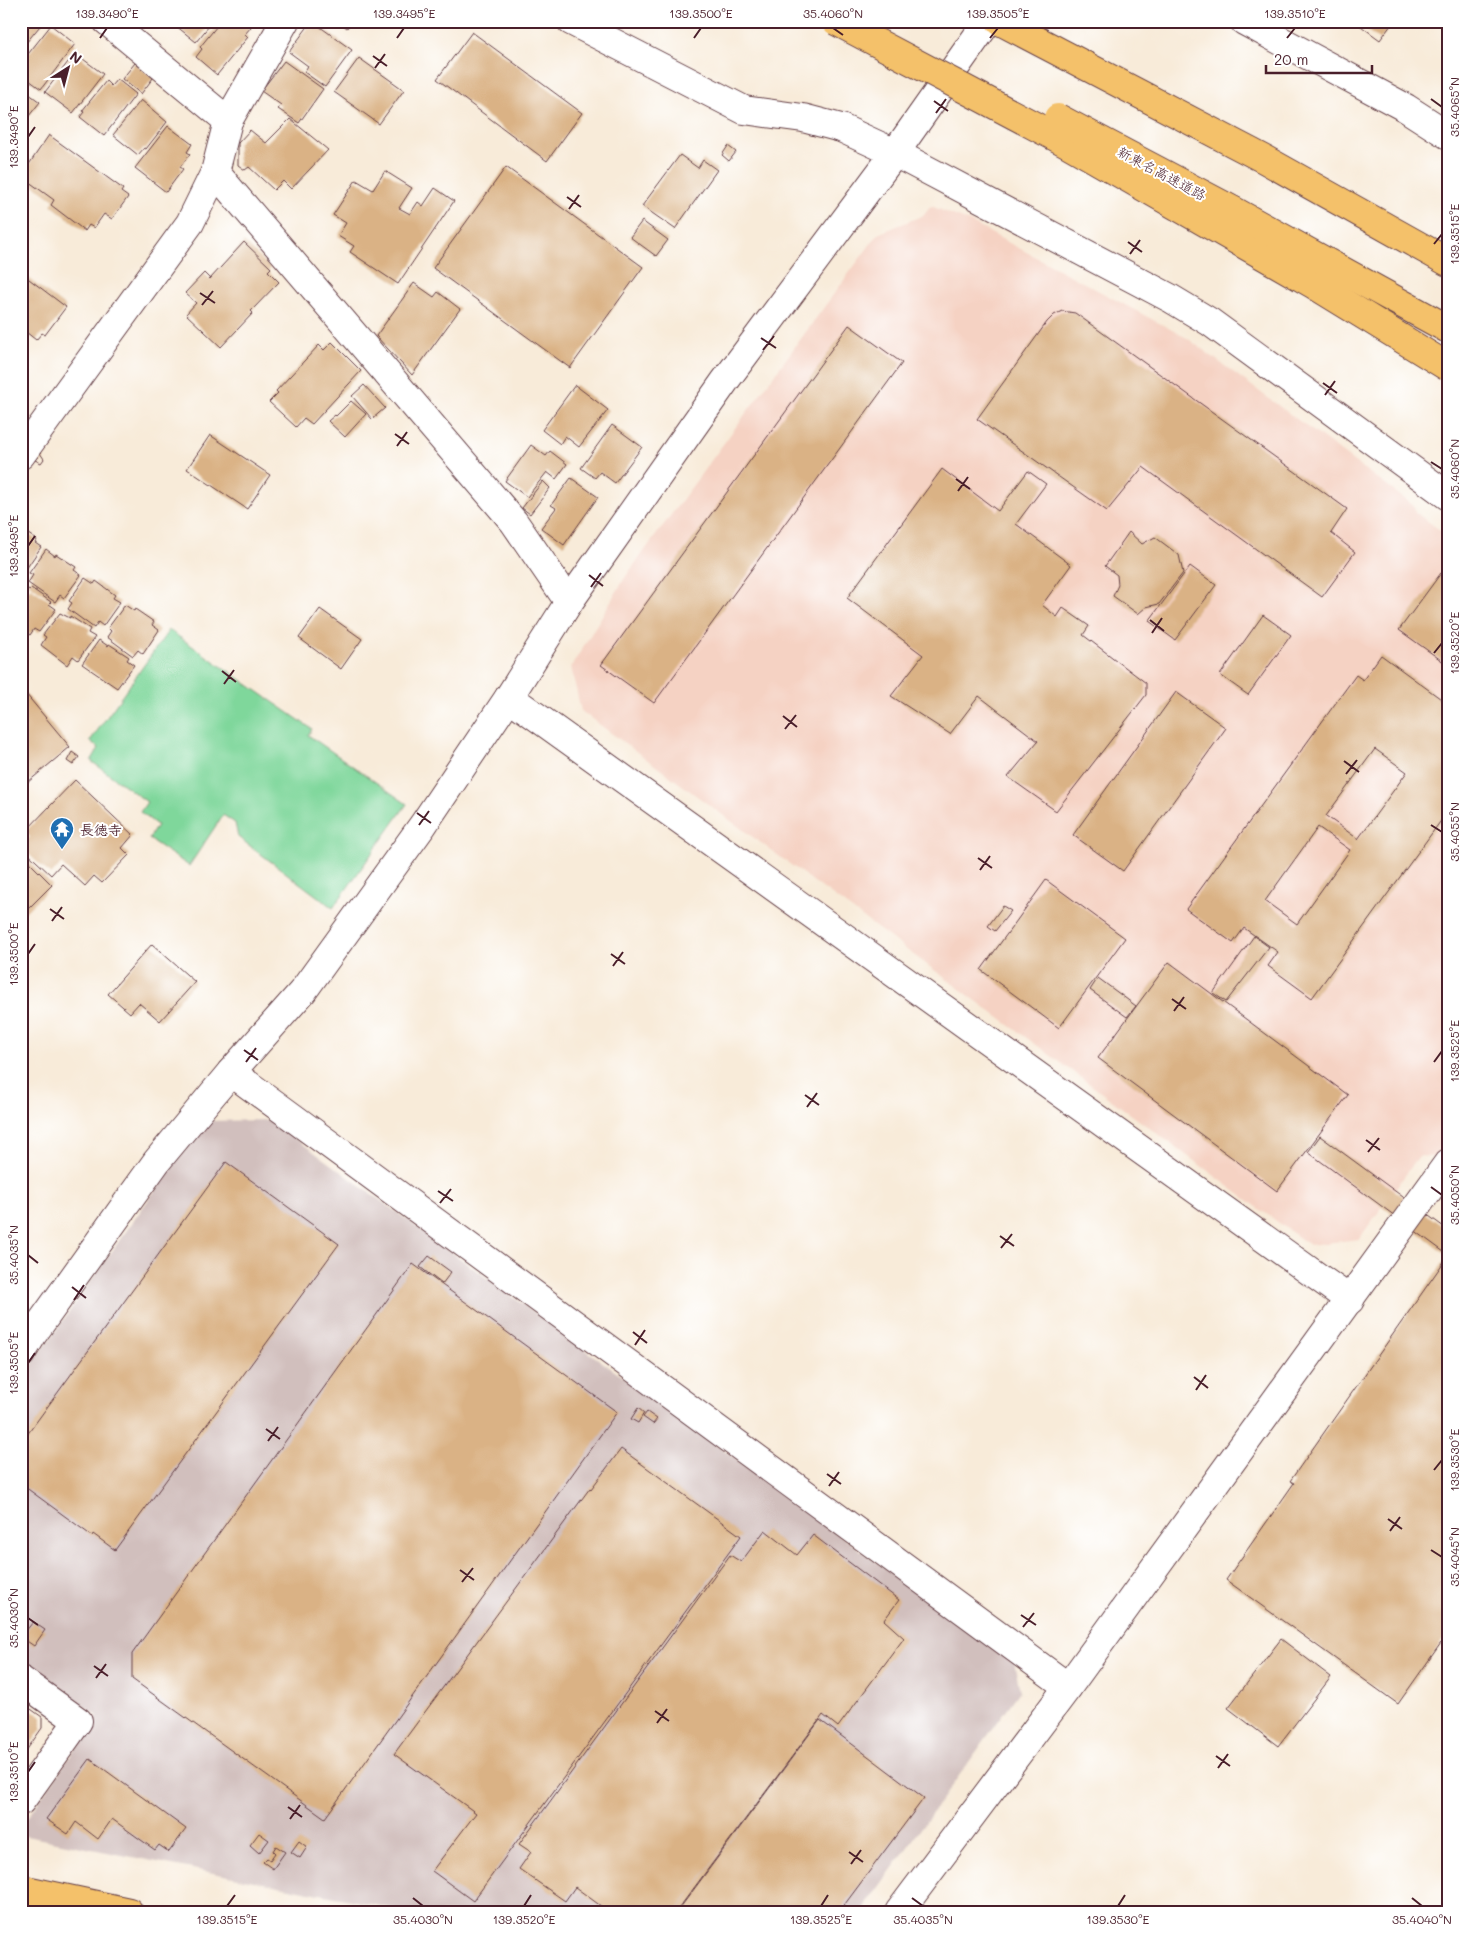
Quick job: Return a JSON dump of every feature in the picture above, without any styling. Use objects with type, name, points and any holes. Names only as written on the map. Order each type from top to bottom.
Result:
[{"type":"main road","points":[[836,21],[1067,143],[1313,284],[1448,367]]},
{"type":"main road","name":"新東名高速道路","points":[[873,21],[1225,206],[1448,329]]},
{"type":"main road","points":[[1000,21],[1264,158],[1448,246]]},
{"type":"main road","points":[[1264,158],[1448,262]]},
{"type":"main road","points":[[21,1889],[129,1912]]},
{"type":"street","points":[[107,21],[228,121]]},
{"type":"street","points":[[21,455],[190,223],[215,172],[228,121],[284,21]]},
{"type":"street","points":[[571,21],[744,110],[803,118],[841,128],[895,153],[1170,298],[1210,322],[1448,496]]},
{"type":"street","points":[[21,1354],[33,1334],[157,1161],[231,1072],[303,992],[423,825],[570,602],[725,382],[895,153],[988,21]]},
{"type":"street","points":[[1244,21],[1406,108],[1448,135]]},
{"type":"street","points":[[215,172],[514,522],[570,602]]},
{"type":"street","points":[[509,696],[1350,1300]]},
{"type":"street","points":[[231,1072],[1068,1687]]},
{"type":"street","points":[[899,1912],[1068,1687],[1448,1163]]},
{"type":"street","points":[[21,1680],[78,1721],[21,1801]]},
{"type":"shaded area","points":[[931,206],[970,222],[1187,338],[1414,506],[1415,512],[1448,536],[1448,1158],[1419,1156],[1359,1239],[1309,1245],[581,711],[571,667],[626,576],[878,234],[924,215]]},
{"type":"shaded area","points":[[270,1120],[1014,1662],[1020,1691],[861,1912],[411,1912],[21,1835],[21,1827],[98,1716],[21,1661],[21,1384],[33,1363],[204,1121]]},
{"type":"green space","points":[[169,630],[312,729],[308,735],[407,804],[333,908],[238,837],[235,823],[223,815],[189,866],[149,839],[157,825],[140,812],[147,802],[91,761],[99,748],[90,741]]},
{"type":"building","points":[[21,21],[44,21],[21,49]]},
{"type":"building","points":[[170,21],[213,21],[196,42]]},
{"type":"building","points":[[221,21],[244,21],[251,27],[245,34],[248,37],[217,75],[196,57],[202,49],[200,47]]},
{"type":"building","points":[[312,21],[352,50],[325,87],[304,72],[308,66],[289,52]]},
{"type":"building","points":[[338,21],[352,21],[347,28]]},
{"type":"building","points":[[1354,21],[1394,21],[1380,40]]},
{"type":"building","points":[[51,25],[75,44],[41,89],[21,74],[21,63]]},
{"type":"building","points":[[472,32],[582,113],[547,161],[437,79]]},
{"type":"building","points":[[75,53],[103,74],[73,113],[45,92]]},
{"type":"building","points":[[359,58],[404,90],[379,124],[334,92]]},
{"type":"building","points":[[284,61],[323,89],[299,123],[278,109],[281,105],[261,91]]},
{"type":"building","points":[[135,63],[153,78],[141,94],[122,79]]},
{"type":"building","points":[[117,79],[136,94],[104,136],[80,117],[84,112],[82,111],[106,81],[111,86]]},
{"type":"building","points":[[21,88],[40,102],[21,126]]},
{"type":"building","points":[[141,100],[167,122],[146,149],[144,148],[138,155],[113,135]]},
{"type":"building","points":[[290,119],[328,150],[291,189],[283,181],[274,190],[249,167],[245,170],[238,165],[238,143],[250,130],[266,143]]},
{"type":"building","points":[[168,126],[192,144],[187,152],[190,154],[180,167],[183,169],[166,192],[135,168]]},
{"type":"building","points":[[49,135],[123,189],[121,192],[128,197],[112,219],[104,214],[94,228],[89,225],[85,231],[51,205],[54,200],[21,176]]},
{"type":"building","points":[[728,146],[736,152],[729,161],[722,155]]},
{"type":"building","points":[[680,155],[698,168],[703,160],[717,170],[675,229],[642,206]]},
{"type":"building","points":[[506,167],[643,267],[570,368],[433,268]]},
{"type":"building","points":[[385,171],[412,188],[399,208],[410,214],[418,202],[423,206],[435,188],[454,201],[398,284],[350,252],[354,246],[338,236],[346,223],[333,215],[356,180],[373,190]]},
{"type":"building","points":[[642,221],[668,240],[656,256],[630,237]]},
{"type":"building","points":[[244,242],[271,268],[268,271],[279,282],[251,311],[253,313],[221,347],[186,314],[196,303],[185,293],[204,273],[210,279]]},
{"type":"building","points":[[21,273],[66,307],[45,335],[42,333],[36,340],[21,328]]},
{"type":"building","points":[[414,283],[434,297],[438,292],[460,309],[412,375],[376,336]]},
{"type":"building","points":[[1062,311],[1075,313],[1347,509],[1331,533],[1355,552],[1322,597],[1143,467],[1107,511],[977,419],[1047,322],[1054,315]]},
{"type":"building","points":[[849,325],[902,363],[654,703],[601,665]]},
{"type":"building","points":[[332,342],[361,371],[312,424],[304,418],[296,427],[269,402],[278,393],[276,391],[319,345],[324,350]]},
{"type":"building","points":[[364,385],[385,408],[372,419],[352,396]]},
{"type":"building","points":[[575,385],[608,410],[579,447],[565,436],[560,444],[542,430]]},
{"type":"building","points":[[351,401],[366,414],[345,437],[328,421]]},
{"type":"building","points":[[612,425],[642,447],[615,483],[600,472],[595,478],[581,468]]},
{"type":"building","points":[[210,435],[270,475],[247,509],[187,469]]},
{"type":"building","points":[[531,445],[546,456],[550,451],[567,464],[556,479],[547,472],[527,497],[505,481]]},
{"type":"building","points":[[40,453],[44,459],[41,463],[35,460]]},
{"type":"building","points":[[942,469],[998,511],[1028,471],[1046,484],[1016,524],[1071,565],[1042,605],[1057,617],[1063,608],[1089,626],[1083,635],[1146,683],[1146,695],[1056,811],[1008,777],[1038,741],[979,696],[950,734],[891,696],[923,655],[847,598]]},
{"type":"building","points":[[571,478],[598,497],[564,545],[541,528],[556,508],[551,505]]},
{"type":"building","points":[[543,481],[550,488],[530,514],[522,508]]},
{"type":"building","points":[[21,529],[37,540],[35,543],[41,547],[26,569],[21,566]]},
{"type":"building","points":[[1129,532],[1142,544],[1155,537],[1179,555],[1183,573],[1159,604],[1146,607],[1138,614],[1113,596],[1118,585],[1117,575],[1105,566]]},
{"type":"building","points":[[46,549],[76,567],[74,570],[81,575],[64,598],[60,595],[55,602],[28,583],[33,575],[29,573]]},
{"type":"building","points":[[1190,566],[1216,585],[1175,640],[1149,621]]},
{"type":"building","points":[[1441,573],[1448,578],[1448,665],[1399,630]]},
{"type":"building","points":[[85,578],[94,584],[96,581],[115,595],[113,598],[120,602],[103,626],[98,622],[94,628],[68,609],[72,603],[69,601]]},
{"type":"building","points":[[21,584],[29,590],[31,588],[51,602],[49,604],[56,609],[39,632],[34,629],[30,635],[21,629]]},
{"type":"building","points":[[125,605],[134,611],[135,609],[154,622],[152,625],[159,630],[143,654],[138,650],[133,656],[107,637],[111,631],[108,628]]},
{"type":"building","points":[[320,609],[362,639],[341,669],[299,638]]},
{"type":"building","points":[[60,613],[70,618],[70,616],[90,629],[88,633],[95,637],[78,660],[73,656],[67,665],[41,645],[46,637],[43,635]]},
{"type":"building","points":[[1263,615],[1291,635],[1248,695],[1220,675]]},
{"type":"building","points":[[99,640],[129,657],[127,660],[134,665],[117,688],[82,664]]},
{"type":"building","points":[[1381,655],[1448,704],[1448,811],[1312,998],[1268,966],[1278,952],[1244,928],[1233,943],[1186,909],[1356,675],[1363,680]],"holes":[[[1375,749],[1407,772],[1358,839],[1326,816]],[[1318,827],[1350,850],[1297,924],[1265,901]]]},
{"type":"building","points":[[21,688],[70,747],[22,787],[21,785]]},
{"type":"building","points":[[1176,692],[1226,728],[1123,871],[1073,835]]},
{"type":"building","points":[[72,752],[79,757],[73,765],[67,761]]},
{"type":"building","points":[[75,780],[133,835],[122,848],[129,855],[102,883],[94,876],[85,886],[61,864],[51,875],[21,847],[30,837],[25,832]]},
{"type":"building","points":[[21,861],[26,865],[29,862],[52,885],[24,913],[21,910]]},
{"type":"building","points":[[1046,880],[1125,938],[1059,1028],[981,970]]},
{"type":"building","points":[[1003,906],[1011,911],[995,931],[988,926]]},
{"type":"building","points":[[1254,936],[1269,947],[1226,1002],[1213,993]]},
{"type":"building","points":[[152,944],[195,982],[160,1021],[139,1003],[130,1013],[108,994]]},
{"type":"building","points":[[1169,962],[1348,1095],[1277,1191],[1098,1058]]},
{"type":"building","points":[[1098,978],[1136,1006],[1127,1017],[1090,990]]},
{"type":"building","points":[[1320,1136],[1448,1230],[1448,1255],[1308,1152]]},
{"type":"building","points":[[226,1162],[339,1244],[115,1550],[93,1534],[92,1536],[21,1484],[21,1443]]},
{"type":"building","points":[[429,1256],[451,1272],[442,1284],[420,1267]]},
{"type":"building","points":[[1448,1256],[1448,1633],[1398,1704],[1226,1580],[1294,1483],[1290,1481]]},
{"type":"building","points":[[413,1264],[617,1412],[325,1818],[132,1679],[132,1654]]},
{"type":"building","points":[[638,1408],[644,1413],[638,1423],[631,1419]]},
{"type":"building","points":[[647,1412],[657,1419],[653,1424],[643,1417]]},
{"type":"building","points":[[621,1449],[741,1536],[473,1901],[432,1871],[476,1813],[394,1754],[590,1488]]},
{"type":"building","points":[[765,1530],[797,1555],[813,1535],[899,1600],[884,1620],[904,1638],[838,1727],[823,1715],[676,1912],[609,1912],[575,1887],[565,1901],[519,1869],[531,1852],[519,1844],[730,1555],[741,1562]]},
{"type":"building","points":[[33,1622],[45,1630],[34,1646],[21,1637]]},
{"type":"building","points":[[1281,1639],[1331,1677],[1278,1746],[1228,1708]]},
{"type":"building","points":[[21,1702],[42,1717],[42,1728],[21,1758]]},
{"type":"building","points":[[820,1720],[924,1798],[839,1912],[677,1912]]},
{"type":"building","points":[[90,1759],[186,1829],[169,1852],[159,1845],[155,1850],[112,1819],[98,1839],[76,1822],[68,1834],[46,1819]]},
{"type":"building","points":[[259,1833],[269,1840],[259,1853],[250,1845]]},
{"type":"building","points":[[299,1841],[307,1847],[300,1858],[291,1852]]},
{"type":"building","points":[[276,1846],[285,1852],[273,1869],[263,1862],[267,1858],[270,1860],[275,1853],[273,1851]]},
{"type":"place","name":"長徳寺","points":[[62,850]]}]
